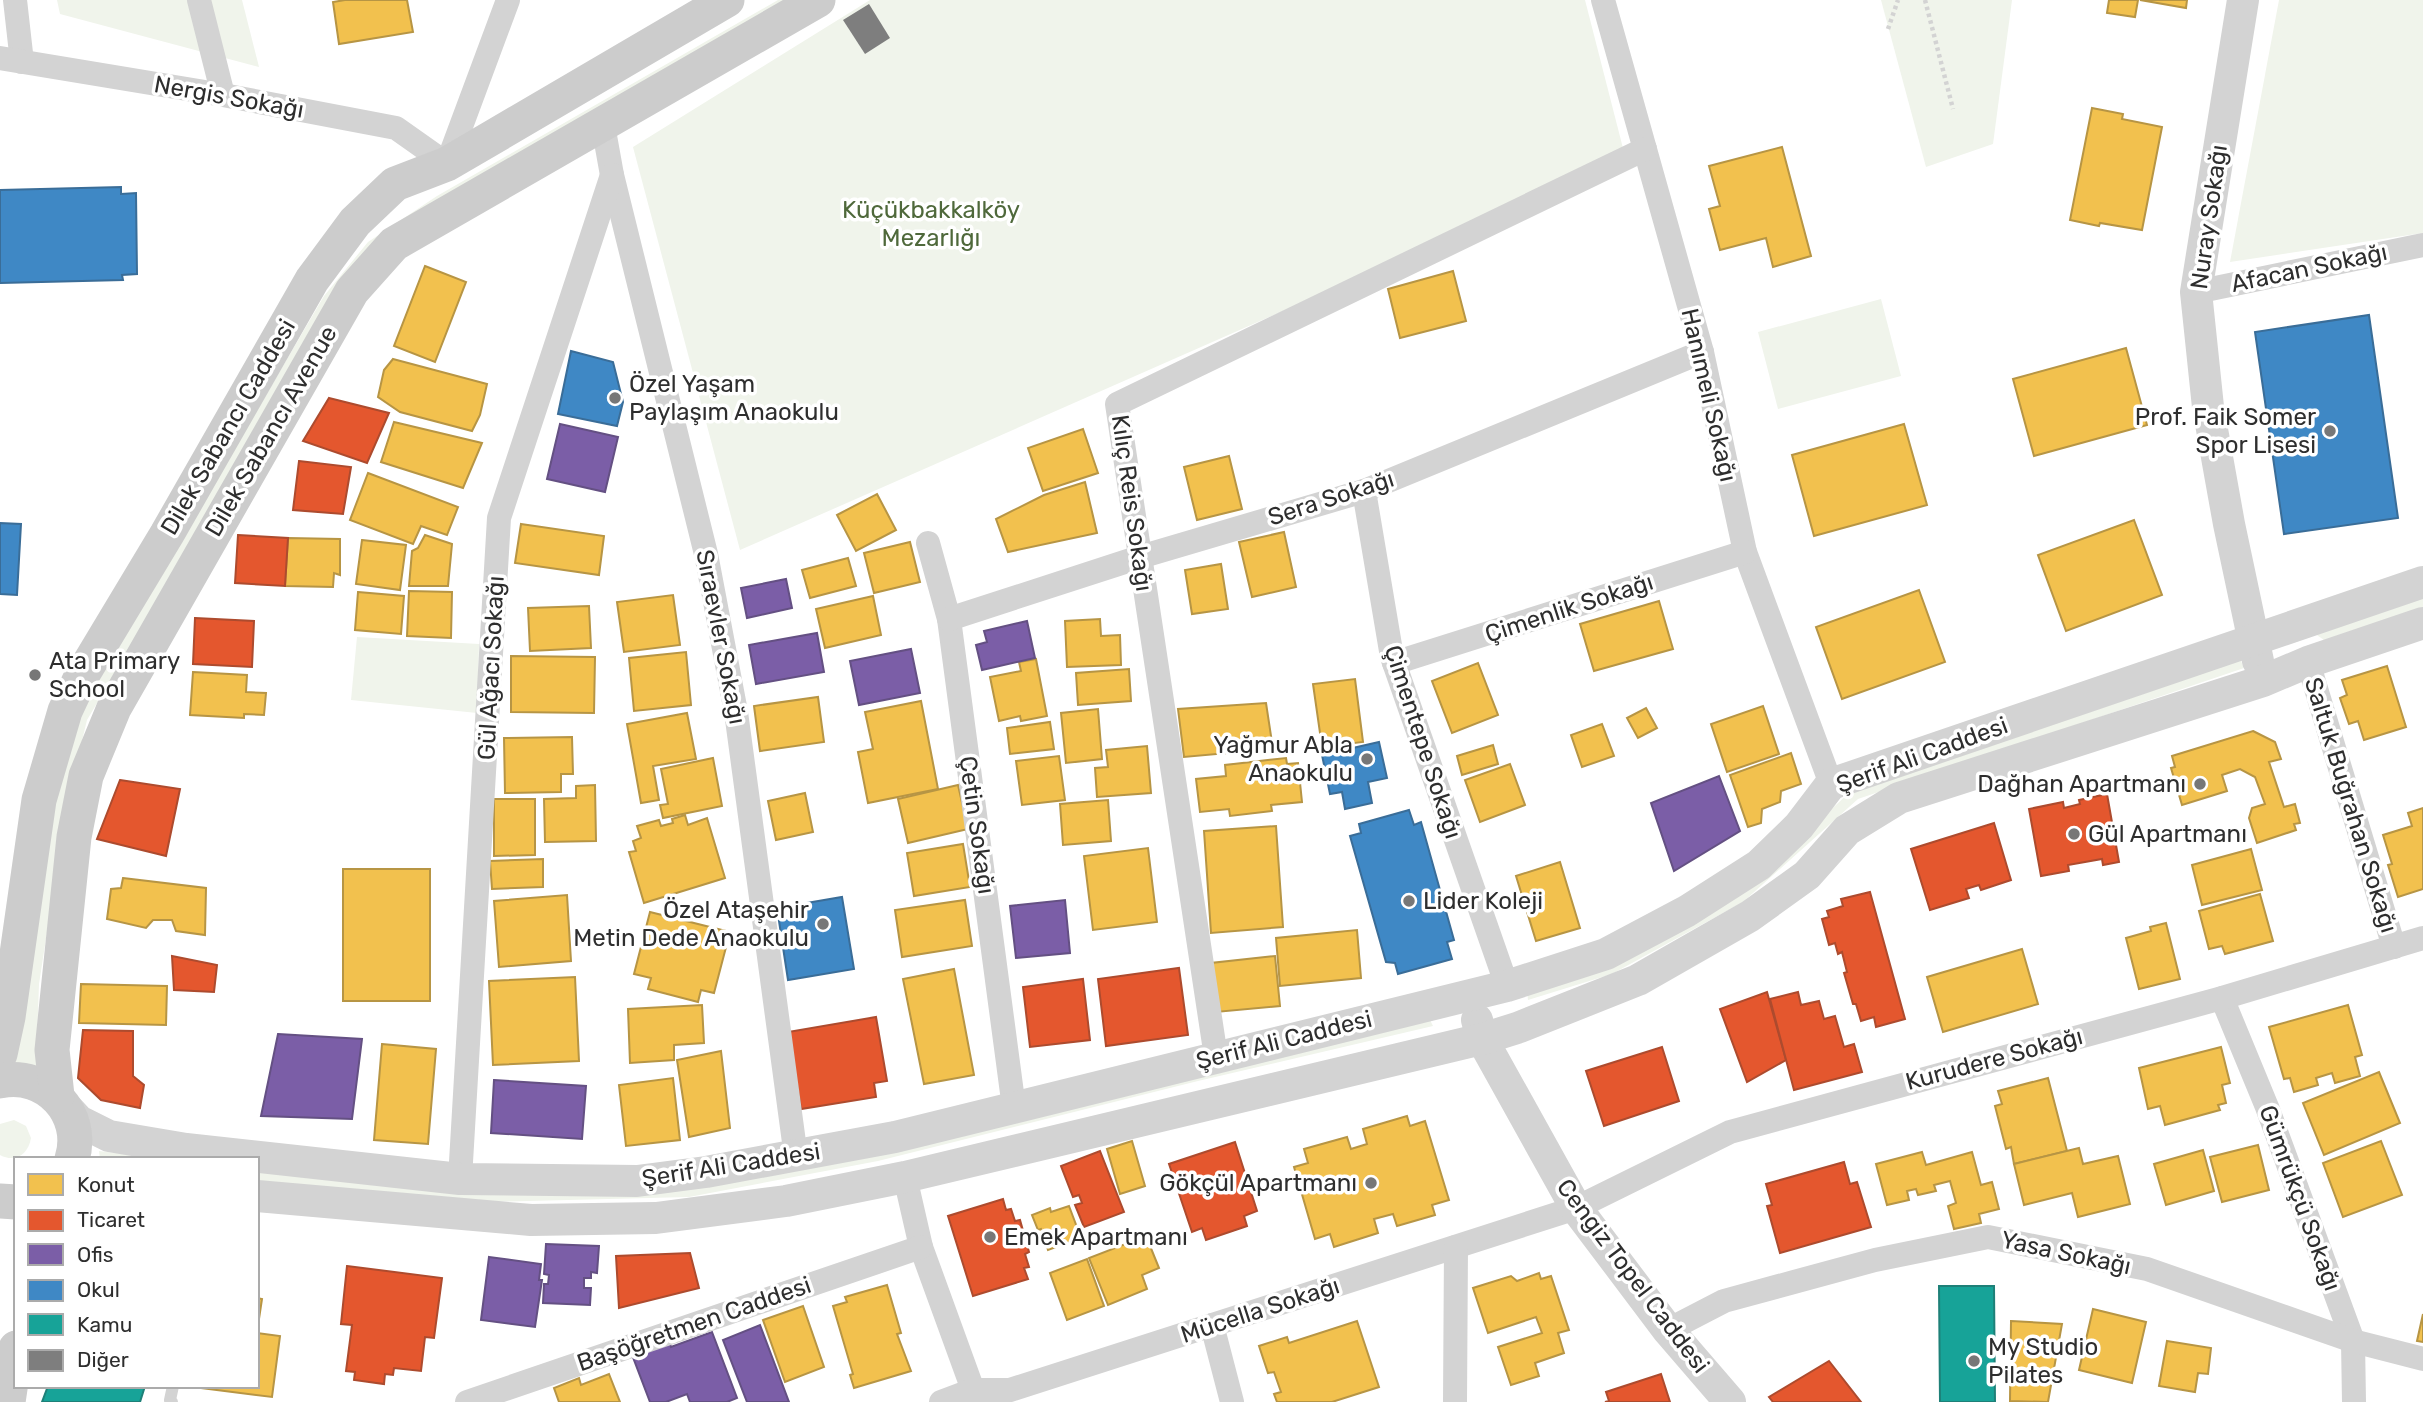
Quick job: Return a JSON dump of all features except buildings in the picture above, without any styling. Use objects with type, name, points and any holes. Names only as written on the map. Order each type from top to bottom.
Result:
[{"type":"main road","name":"Dilek Sabancı Caddesi","points":[[0,1054],[8,1017],[39,800],[65,711],[81,677],[167,534],[312,280],[355,222],[395,184],[447,164],[727,0]]},
{"type":"main road","name":"Dilek Sabancı Avenue","points":[[73,1157],[76,1148],[75,1127],[62,1102],[52,1050],[74,837],[86,776],[114,708],[352,291],[394,244],[818,0]]},
{"type":"main road","points":[[0,1081],[23,1080],[41,1085],[62,1102]]},
{"type":"main road","points":[[8,1402],[14,1362]]},
{"type":"street","points":[[11,60],[15,0]]},
{"type":"street","points":[[200,0],[223,95]]},
{"type":"street","points":[[447,164],[508,0]]},
{"type":"street","name":"Hanımeli Sokağı","points":[[1603,0],[1702,352],[1745,552],[1830,784]]},
{"type":"street","name":"Nuray Sokağı","points":[[2243,0],[2196,292],[2208,407],[2263,681]]},
{"type":"street","name":"Nergis Sokağı","points":[[11,60],[223,95],[396,128],[447,164]]},
{"type":"street","name":"Sıraevler Sokağı","points":[[603,125],[612,175],[706,554],[738,724],[796,1157]]},
{"type":"street","name":"Kılıç Reis Sokağı","points":[[1216,1057],[1117,404],[1645,149]]},
{"type":"street","name":"Gül Ağacı Sokağı","points":[[460,1179],[499,517],[612,175]]},
{"type":"street","name":"Afacan Sokağı","points":[[2196,292],[2423,245]]},
{"type":"street","name":"Sera Sokağı","points":[[949,619],[1140,557],[1364,491],[1702,352]]},
{"type":"street","name":"Çimentepe Sokağı","points":[[1364,491],[1394,663],[1507,986]]},
{"type":"street","name":"Çetin Sokağı","points":[[928,543],[949,619],[1014,1108]]},
{"type":"street","name":"Çimenlik Sokağı","points":[[1394,663],[1745,552]]},
{"type":"street","name":"Şerif Ali Caddesi","points":[[62,1102],[79,1121],[109,1136],[186,1149],[460,1179],[637,1181],[796,1157],[895,1137],[1470,996],[1606,954],[1687,911],[1759,865],[1798,826],[1830,784],[2423,583]]},
{"type":"street","name":"Şerif Ali Caddesi","points":[[259,1196],[531,1220],[656,1218],[786,1201],[905,1177],[1482,1039],[1638,980],[1750,916],[1807,875],[1847,830],[1899,799],[2263,681],[2308,662],[2423,623]]},
{"type":"street","points":[[2299,624],[2308,662]]},
{"type":"street","name":"Saltuk Buğrahan Sokağı","points":[[2308,662],[2394,947]]},
{"type":"street","name":"Kurudere Sokağı","points":[[1576,1208],[1730,1132],[2222,998],[2423,939]]},
{"type":"street","points":[[1507,986],[1517,1028]]},
{"type":"street","name":"Cengiz Topel Caddesi","points":[[1470,996],[1482,1039],[1576,1208],[1668,1330],[1730,1402]]},
{"type":"street","name":"Gümrükçü Sokağı","points":[[2222,998],[2267,1107],[2353,1341],[2354,1402]]},
{"type":"street","points":[[905,1177],[921,1247],[974,1396]]},
{"type":"street","name":"Mücella Sokağı","points":[[941,1402],[1010,1390],[1576,1208]]},
{"type":"street","name":"Yasa Sokağı","points":[[1668,1330],[1724,1301],[1875,1261],[1988,1237],[2147,1269],[2353,1341],[2423,1359]]},
{"type":"street","name":"Başöğretmen Caddesi","points":[[467,1402],[921,1247]]},
{"type":"street","points":[[1455,1402],[1456,1247]]},
{"type":"street","points":[[1212,1325],[1232,1402]]},
{"type":"path","points":[[1888,29],[1898,0]]},
{"type":"path","points":[[1925,0],[1953,109]]},
{"type":"green space","points":[[57,0],[242,0],[259,67],[60,14]]},
{"type":"green space","points":[[778,0],[794,0],[341,293],[87,720],[67,802],[39,984],[36,1070],[13,1068],[58,778],[78,716],[324,296],[368,242],[437,196]]},
{"type":"green space","name":"Küçükbakkalköy Mezarlığı","points":[[870,0],[1585,0],[1626,160],[740,550],[633,147]]},
{"type":"green space","points":[[1881,0],[2012,0],[1993,144],[1926,167]]},
{"type":"green space","points":[[2279,0],[2423,0],[2423,233],[2230,262]]},
{"type":"green space","points":[[1881,299],[1901,376],[1778,409],[1758,332]]},
{"type":"green space","points":[[2423,597],[2423,607],[2324,640],[2314,633]]},
{"type":"green space","points":[[357,637],[479,644],[477,713],[351,700]]},
{"type":"green space","points":[[2240,659],[2244,668],[1858,799],[1743,902],[1612,974],[1528,1000],[1527,991],[1789,849],[1852,790]]},
{"type":"green space","points":[[1429,1018],[1433,1026],[1198,1081],[878,1161],[689,1197],[443,1203],[259,1181],[259,1169],[687,1186]]},
{"type":"green space","points":[[14,1120],[26,1126],[31,1138],[27,1149],[20,1156],[11,1158],[0,1155],[0,1124]]},
{"type":"green space","points":[[99,1151],[151,1157],[100,1157]]},
{"type":"place","name":"Özel Yaşam Paylaşım Anaokulu","points":[[615,398]]},
{"type":"place","name":"Prof. Faik Somer Spor Lisesi","points":[[2330,431]]},
{"type":"place","name":"Ata Primary School","points":[[35,675]]},
{"type":"place","name":"Yağmur Abla Anaokulu","points":[[1367,759]]},
{"type":"place","name":"Dağhan Apartmanı","points":[[2200,784]]},
{"type":"place","name":"Gül Apartmanı","points":[[2074,834]]},
{"type":"place","name":"Lider Koleji","points":[[1409,901]]},
{"type":"place","name":"Özel Ataşehir Metin Dede Anaokulu","points":[[823,924]]},
{"type":"place","name":"Gökçül Apartmanı","points":[[1371,1183]]},
{"type":"place","name":"Emek Apartmanı","points":[[990,1237]]},
{"type":"place","name":"My Studio Pilates","points":[[1974,1361]]}]
